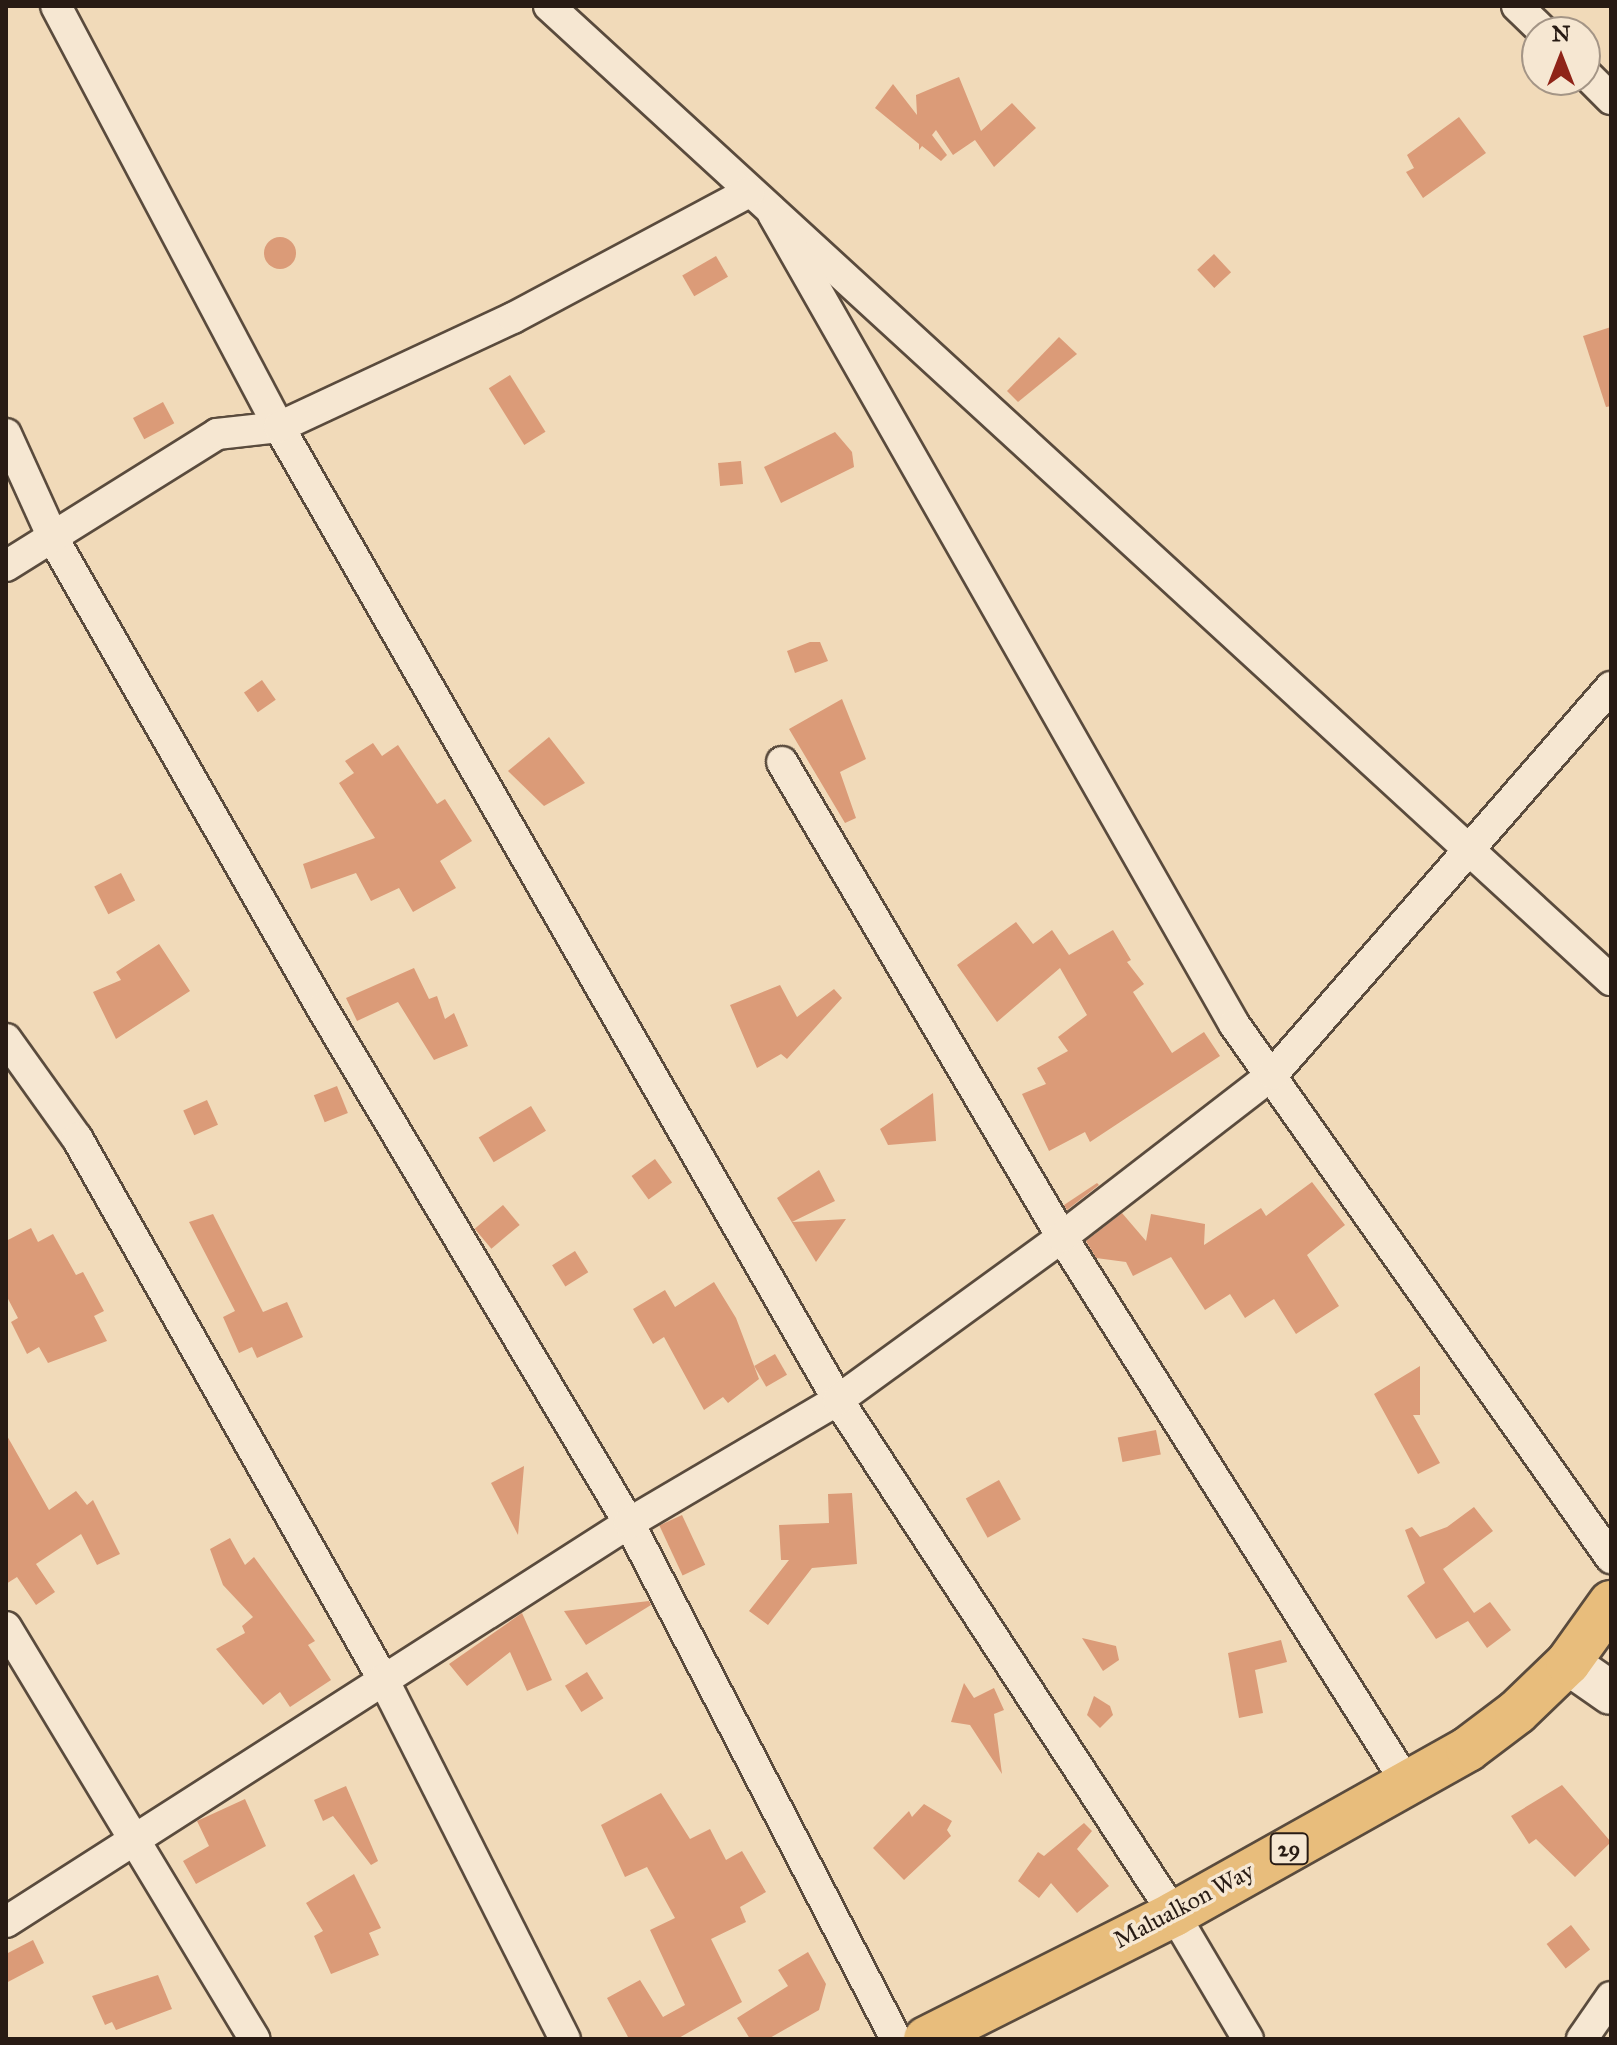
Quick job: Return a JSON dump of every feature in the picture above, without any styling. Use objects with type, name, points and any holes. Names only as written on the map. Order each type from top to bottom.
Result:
[{"type":"main road","name":"Malualkon Way","points":[[926,2039],[1174,1914],[1468,1749],[1517,1712],[1568,1663],[1611,1603]]},
{"type":"main road","points":[[1568,1663],[1611,1693]]},
{"type":"street","points":[[56,6],[279,427],[838,1400],[1174,1914],[1248,2039]]},
{"type":"street","points":[[549,6],[1611,980]]},
{"type":"street","points":[[6,566],[54,540],[217,434],[279,427],[513,318],[749,192]]},
{"type":"street","points":[[773,214],[1234,1024],[1273,1074],[1611,1558]]},
{"type":"street","points":[[6,434],[54,540],[322,1008],[629,1523],[896,2039]]},
{"type":"street","points":[[6,1922],[629,1523],[838,1400],[1062,1237],[1273,1074],[1611,687]]},
{"type":"street","points":[[782,762],[1062,1237],[1406,1782]]},
{"type":"street","points":[[6,1039],[77,1138],[383,1679],[565,2039]]},
{"type":"street","points":[[6,1627],[255,2039]]},
{"type":"street","points":[[1582,2039],[1611,1997]]},
{"type":"building","points":[[959,77],[981,131],[1012,103],[1036,128],[994,167],[975,140],[953,155],[936,130],[932,135],[947,155],[941,161],[922,146],[919,150],[919,144],[875,108],[893,84],[917,115],[916,95]]},
{"type":"building","points":[[1459,117],[1486,153],[1423,198],[1406,172],[1414,168],[1407,155]]},
{"type":"building","points":[[280,237],[292,241],[296,253],[292,265],[280,269],[268,265],[264,253],[268,241]]},
{"type":"building","points":[[1214,254],[1231,272],[1214,288],[1197,270]]},
{"type":"building","points":[[716,256],[728,277],[694,296],[682,276]]},
{"type":"building","points":[[1611,327],[1611,406],[1606,407],[1583,336]]},
{"type":"building","points":[[1059,337],[1077,354],[1018,402],[1007,391]]},
{"type":"building","points":[[510,375],[546,432],[524,445],[489,388]]},
{"type":"building","points":[[163,402],[174,423],[144,439],[133,418]]},
{"type":"building","points":[[835,432],[852,452],[854,467],[781,503],[764,467]]},
{"type":"building","points":[[741,461],[743,484],[720,486],[718,463]]},
{"type":"building","points":[[810,642],[820,642],[828,661],[795,673],[787,651]]},
{"type":"building","points":[[262,680],[276,700],[258,712],[244,693]]},
{"type":"building","points":[[842,699],[866,759],[840,772],[856,818],[845,823],[789,729]]},
{"type":"building","points":[[549,737],[585,783],[544,806],[508,771]]},
{"type":"building","points":[[373,743],[382,756],[398,745],[437,804],[445,799],[472,841],[440,861],[456,888],[413,912],[399,888],[371,901],[356,873],[311,889],[303,864],[375,838],[339,783],[354,773],[345,761]]},
{"type":"building","points":[[121,873],[135,901],[108,914],[94,887]]},
{"type":"building","points":[[1016,922],[1033,944],[1052,930],[1069,955],[1113,930],[1131,960],[1127,962],[1144,984],[1133,992],[1172,1053],[1204,1032],[1220,1056],[1090,1142],[1085,1132],[1049,1151],[1022,1094],[1046,1084],[1037,1068],[1068,1051],[1058,1037],[1087,1015],[1060,968],[997,1022],[957,965]]},
{"type":"building","points":[[159,944],[190,991],[116,1039],[93,992],[121,980],[116,972]]},
{"type":"building","points":[[414,968],[429,999],[437,996],[445,1019],[454,1013],[468,1046],[434,1060],[398,1002],[357,1021],[346,998]]},
{"type":"building","points":[[780,985],[797,1017],[834,989],[842,998],[787,1059],[781,1054],[757,1068],[730,1005]]},
{"type":"building","points":[[337,1086],[348,1113],[325,1122],[314,1095]]},
{"type":"building","points":[[933,1093],[936,1141],[888,1145],[880,1129]]},
{"type":"building","points":[[207,1100],[218,1125],[194,1135],[183,1111]]},
{"type":"building","points":[[531,1106],[546,1131],[494,1162],[479,1137]]},
{"type":"building","points":[[655,1159],[672,1182],[649,1200],[632,1176]]},
{"type":"building","points":[[819,1170],[835,1201],[792,1222],[846,1219],[816,1262],[777,1198]]},
{"type":"building","points":[[1312,1182],[1345,1225],[1307,1255],[1339,1306],[1296,1334],[1274,1299],[1245,1318],[1230,1294],[1205,1310],[1171,1257],[1133,1276],[1126,1262],[1096,1258],[1086,1241],[1122,1213],[1146,1241],[1151,1214],[1205,1224],[1204,1245],[1261,1208],[1266,1216]]},
{"type":"building","points":[[1097,1183],[1099,1185],[1067,1210],[1064,1205]]},
{"type":"building","points":[[503,1205],[520,1225],[491,1249],[475,1229]]},
{"type":"building","points":[[213,1214],[263,1312],[287,1302],[303,1337],[257,1358],[252,1347],[239,1353],[223,1317],[235,1311],[189,1222]]},
{"type":"building","points":[[31,1228],[38,1242],[53,1234],[76,1275],[83,1272],[104,1311],[94,1316],[107,1341],[48,1363],[39,1347],[27,1354],[11,1322],[18,1318],[6,1295],[6,1241]]},
{"type":"building","points":[[575,1251],[588,1272],[565,1287],[552,1265]]},
{"type":"building","points":[[714,1282],[736,1318],[759,1379],[728,1403],[723,1397],[704,1410],[664,1337],[653,1344],[633,1309],[665,1290],[675,1307]]},
{"type":"building","points":[[775,1354],[787,1375],[766,1387],[754,1366]]},
{"type":"building","points":[[1420,1366],[1420,1415],[1413,1415],[1440,1463],[1418,1474],[1374,1394]]},
{"type":"building","points":[[1156,1430],[1161,1455],[1122,1462],[1118,1437]]},
{"type":"building","points":[[6,1434],[49,1510],[76,1491],[87,1505],[93,1500],[120,1554],[97,1565],[81,1534],[36,1564],[55,1592],[36,1605],[17,1577],[6,1584]]},
{"type":"building","points":[[524,1466],[518,1535],[491,1483]]},
{"type":"building","points":[[999,1480],[1021,1519],[988,1538],[966,1498]]},
{"type":"building","points":[[852,1493],[857,1564],[812,1568],[768,1625],[749,1611],[789,1560],[781,1560],[779,1525],[829,1523],[828,1494]]},
{"type":"building","points":[[1474,1507],[1493,1531],[1443,1569],[1474,1613],[1490,1602],[1511,1630],[1487,1648],[1468,1621],[1436,1639],[1407,1596],[1425,1583],[1405,1530],[1412,1527],[1420,1537],[1447,1527]]},
{"type":"building","points":[[682,1515],[705,1565],[683,1575],[659,1526]]},
{"type":"building","points":[[230,1538],[245,1565],[254,1557],[315,1641],[308,1645],[331,1680],[290,1707],[280,1692],[263,1705],[216,1649],[245,1633],[242,1626],[253,1617],[223,1585],[210,1549]]},
{"type":"building","points":[[649,1601],[651,1605],[586,1645],[564,1611]]},
{"type":"building","points":[[522,1613],[552,1680],[527,1691],[510,1652],[467,1686],[449,1664]]},
{"type":"building","points":[[1082,1638],[1116,1646],[1119,1660],[1103,1671]]},
{"type":"building","points":[[1281,1640],[1287,1662],[1255,1670],[1263,1713],[1239,1718],[1228,1653]]},
{"type":"building","points":[[587,1672],[603,1698],[581,1712],[565,1686]]},
{"type":"building","points":[[964,1683],[974,1698],[994,1688],[1004,1710],[994,1714],[1002,1774],[970,1725],[951,1722]]},
{"type":"building","points":[[1094,1696],[1110,1706],[1113,1715],[1100,1728],[1087,1715]]},
{"type":"building","points":[[1562,1785],[1611,1842],[1575,1877],[1536,1839],[1529,1844],[1511,1816]]},
{"type":"building","points":[[346,1786],[378,1861],[371,1865],[333,1816],[323,1821],[314,1800]]},
{"type":"building","points":[[661,1793],[690,1839],[710,1829],[726,1860],[742,1851],[766,1892],[740,1907],[746,1922],[711,1939],[742,2002],[677,2039],[624,2039],[628,2037],[607,1998],[640,1980],[663,2017],[685,2005],[650,1930],[675,1918],[647,1867],[625,1877],[601,1825]]},
{"type":"building","points":[[245,1799],[266,1846],[196,1884],[183,1861],[209,1846],[197,1821]]},
{"type":"building","points":[[924,1804],[952,1821],[947,1830],[951,1836],[904,1880],[873,1848],[909,1811],[912,1817]]},
{"type":"building","points":[[1084,1823],[1092,1831],[1077,1849],[1109,1886],[1077,1913],[1051,1883],[1039,1898],[1018,1881],[1038,1852],[1044,1856]]},
{"type":"building","points":[[354,1874],[381,1928],[369,1933],[379,1955],[331,1974],[314,1936],[323,1931],[306,1903]]},
{"type":"building","points":[[1571,1925],[1590,1949],[1566,1969],[1547,1944]]},
{"type":"building","points":[[33,1940],[44,1963],[6,1983],[6,1954]]},
{"type":"building","points":[[808,1952],[826,1984],[819,2010],[768,2039],[750,2039],[737,2018],[788,1986],[778,1970]]},
{"type":"building","points":[[158,1975],[172,2009],[116,2030],[112,2022],[105,2025],[92,1996]]}]
